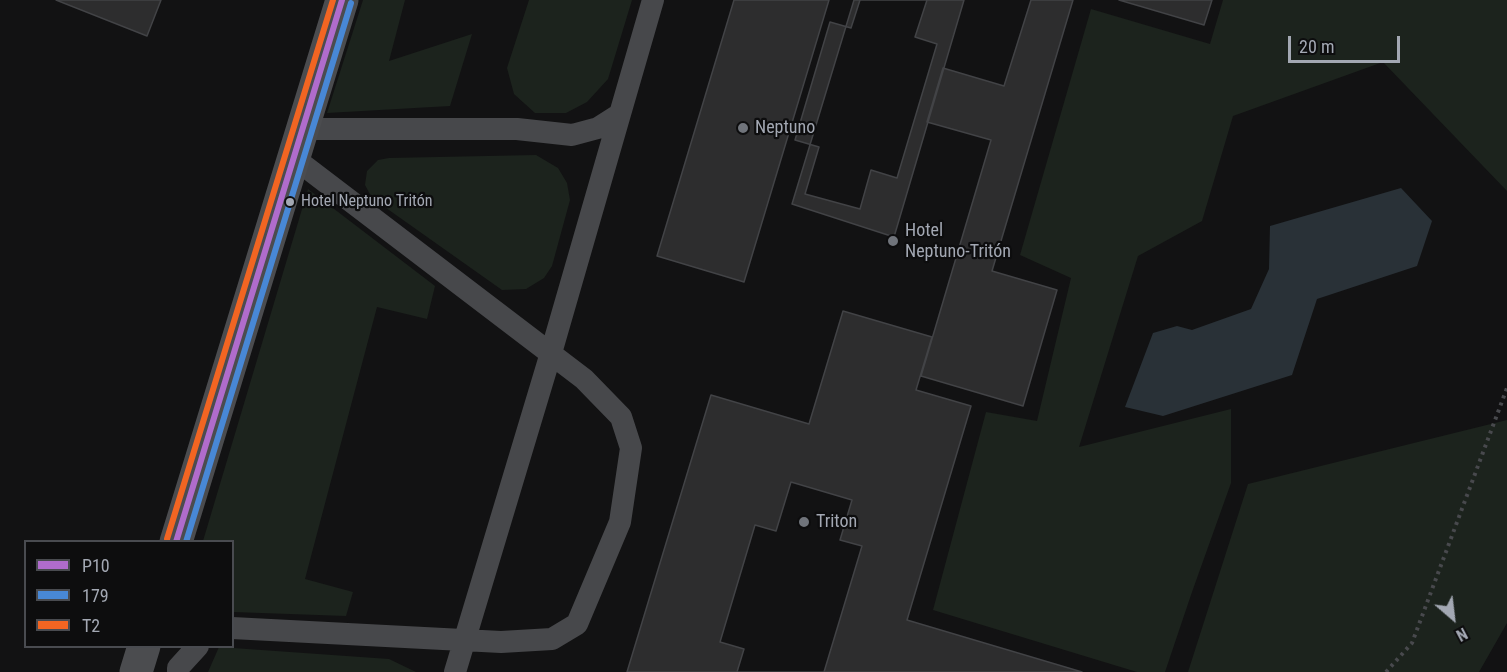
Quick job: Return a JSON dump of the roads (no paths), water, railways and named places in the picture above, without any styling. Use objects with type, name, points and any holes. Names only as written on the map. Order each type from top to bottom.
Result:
[{"type":"main road","points":[[177,540],[342,0]]},
{"type":"main road","points":[[136,672],[143,648]]},
{"type":"lane","points":[[455,672],[551,353],[653,0]]},
{"type":"lane","points":[[298,143],[517,129],[572,135],[598,128],[620,114]]},
{"type":"lane","points":[[234,628],[501,642],[552,639],[577,624],[620,522],[631,448],[621,417],[584,379],[298,143]]},
{"type":"lane","points":[[178,672],[178,668],[196,648]]},
{"type":"place","name":"Neptuno","points":[[743,128]]},
{"type":"place","name":"Hotel Neptuno Tritón","points":[[290,202]]},
{"type":"place","name":"Hotel Neptuno-Tritón","points":[[893,241]]},
{"type":"place","name":"Triton","points":[[804,522]]}]
